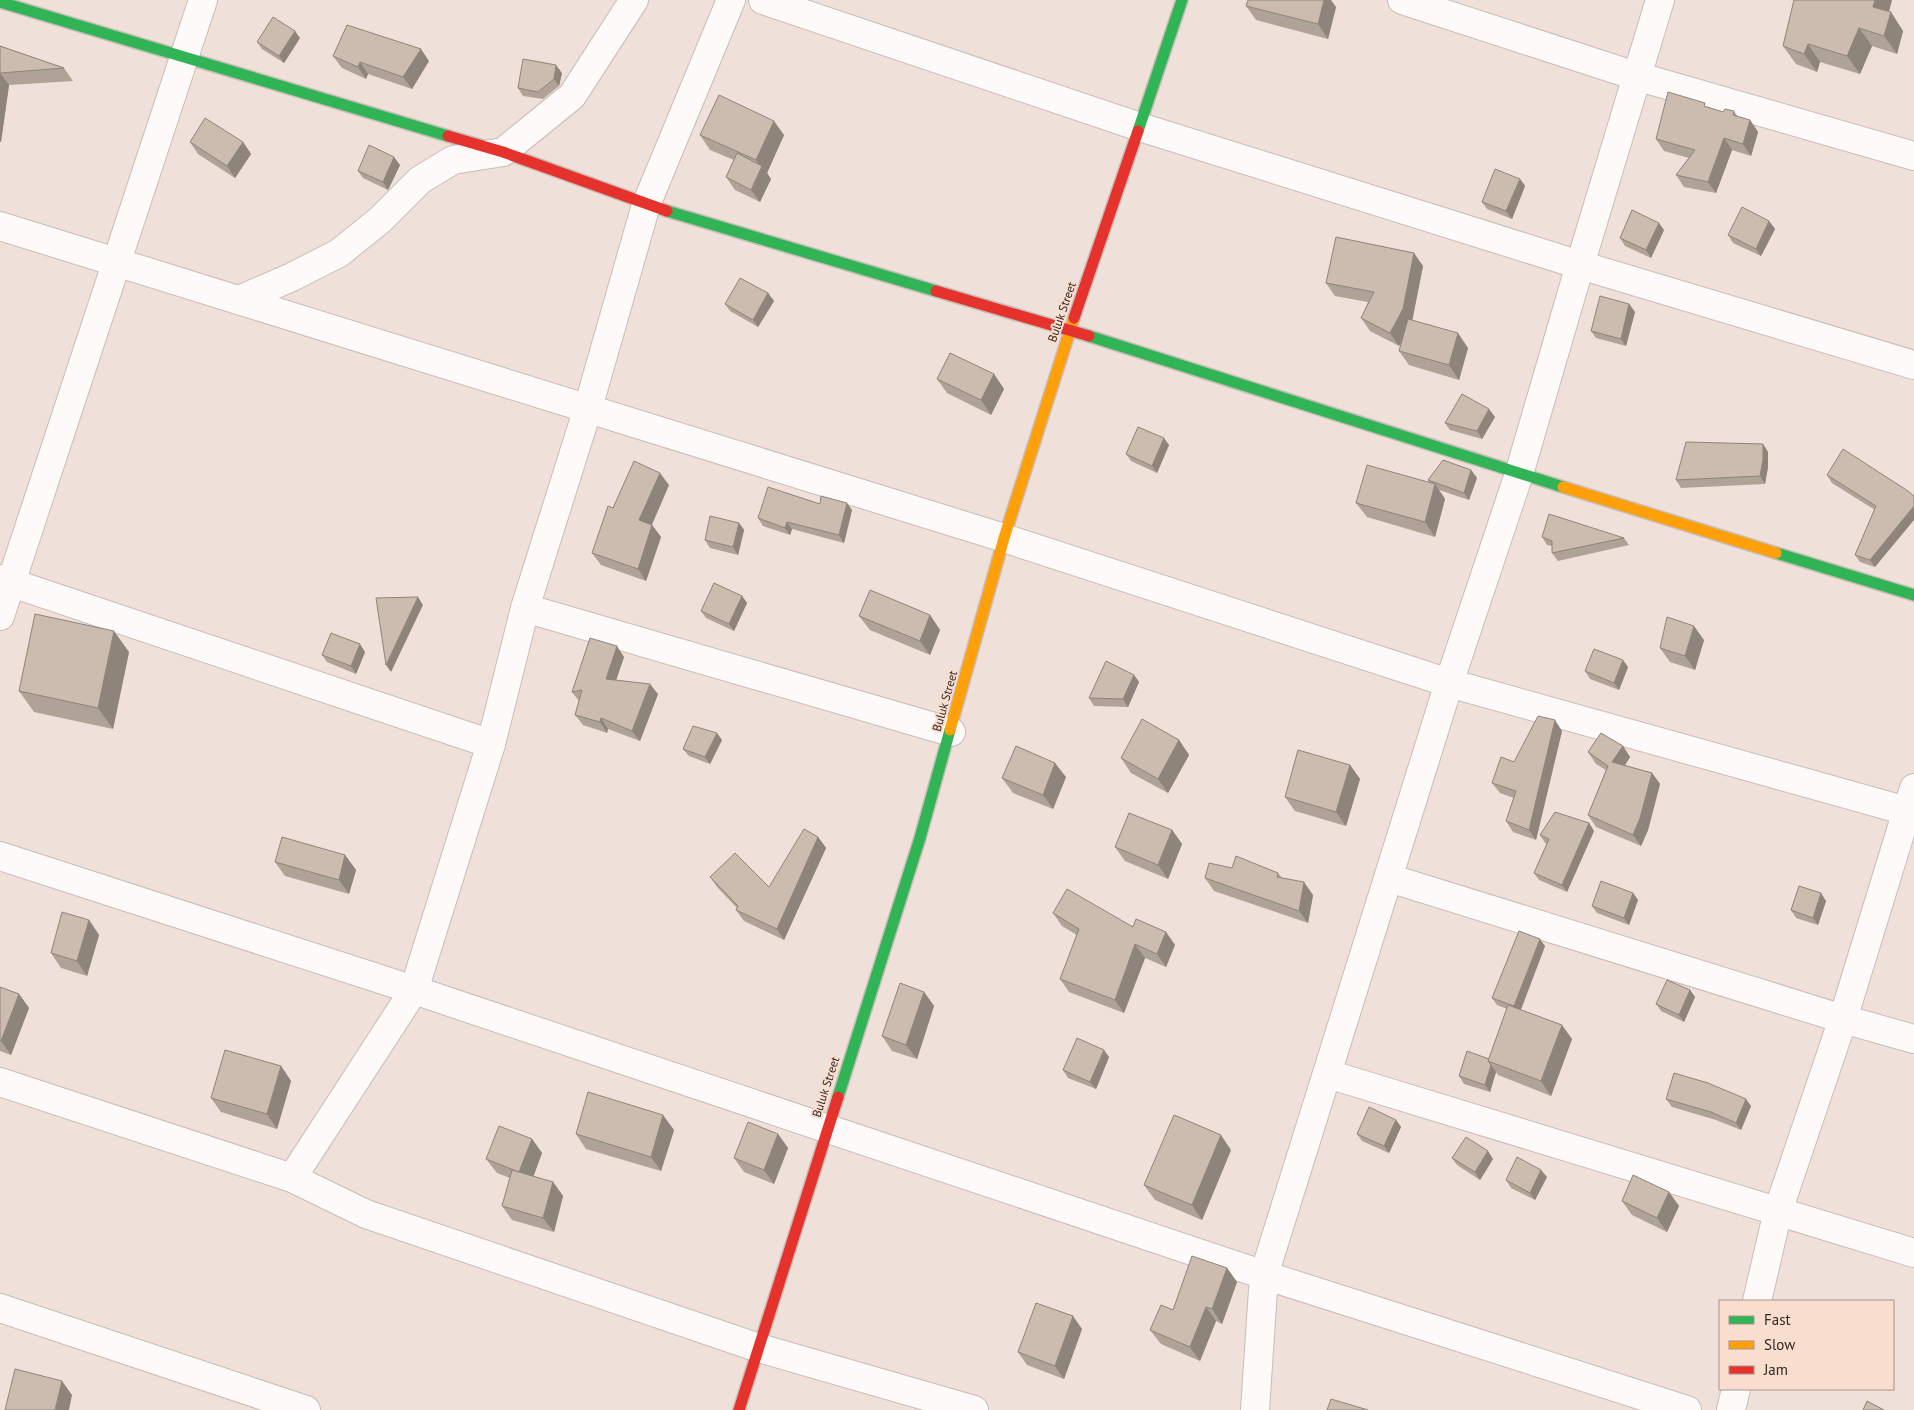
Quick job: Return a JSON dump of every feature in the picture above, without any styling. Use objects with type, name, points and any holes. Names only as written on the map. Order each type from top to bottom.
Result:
[{"type":"street","points":[[0,616],[5,581],[118,263],[204,0]]},
{"type":"street","points":[[239,300],[292,277],[339,253],[380,220],[420,180],[452,160],[503,152],[572,96],[634,0]]},
{"type":"street","points":[[292,1178],[414,990],[491,744],[525,608],[588,408],[646,205],[731,0]]},
{"type":"street","points":[[762,0],[1140,127],[1580,265],[1914,365]]},
{"type":"street","name":"Buluk Street","points":[[739,1410],[920,838],[1004,538],[1070,330],[1182,0]]},
{"type":"street","points":[[1402,0],[1636,76],[1914,156]]},
{"type":"street","points":[[1255,1410],[1264,1275],[1449,683],[1519,474],[1660,0]]},
{"type":"street","points":[[0,2],[503,152],[646,205],[1070,330],[1519,474],[1914,594]]},
{"type":"street","points":[[0,226],[1004,538],[1449,683],[1912,804],[1843,1019],[1778,1211],[1757,1300]]},
{"type":"street","points":[[5,581],[491,744]]},
{"type":"street","points":[[525,608],[950,732]]},
{"type":"street","points":[[0,856],[414,990],[1264,1275],[1687,1410]]},
{"type":"street","points":[[1389,878],[1843,1019],[1914,1039]]},
{"type":"street","points":[[1328,1074],[1914,1253]]},
{"type":"street","points":[[0,1082],[292,1178],[366,1214],[760,1348],[974,1410]]},
{"type":"street","points":[[0,1308],[306,1410]]},
{"type":"street","points":[[1731,1410],[1736,1390]]},
{"type":"building","points":[[1248,0],[1324,0],[1318,24],[1246,6]]},
{"type":"building","points":[[1794,0],[1875,0],[1873,7],[1891,12],[1884,36],[1859,28],[1847,56],[1808,44],[1804,54],[1783,46]]},
{"type":"building","points":[[273,17],[295,31],[279,56],[257,42]]},
{"type":"building","points":[[347,25],[421,49],[403,77],[360,62],[358,67],[333,56]]},
{"type":"building","points":[[0,46],[64,68],[0,73]]},
{"type":"building","points":[[523,59],[556,65],[554,79],[538,92],[518,88]]},
{"type":"building","points":[[1668,92],[1705,103],[1704,106],[1723,112],[1725,109],[1734,111],[1733,115],[1750,120],[1743,144],[1724,138],[1708,182],[1676,175],[1695,150],[1656,139]]},
{"type":"building","points":[[719,95],[774,121],[756,160],[700,135]]},
{"type":"building","points":[[205,118],[243,142],[227,166],[190,142]]},
{"type":"building","points":[[369,145],[394,157],[383,182],[358,171]]},
{"type":"building","points":[[737,153],[762,166],[751,190],[726,177]]},
{"type":"building","points":[[1495,169],[1520,179],[1506,211],[1482,202]]},
{"type":"building","points":[[1742,207],[1769,221],[1756,249],[1728,235]]},
{"type":"building","points":[[1632,210],[1659,223],[1646,250],[1620,238]]},
{"type":"building","points":[[1336,237],[1414,253],[1403,309],[1390,333],[1361,318],[1374,292],[1326,283]]},
{"type":"building","points":[[740,278],[768,293],[753,320],[725,304]]},
{"type":"building","points":[[1600,296],[1629,304],[1621,339],[1591,331]]},
{"type":"building","points":[[1408,319],[1458,333],[1449,365],[1399,351]]},
{"type":"building","points":[[950,353],[994,374],[981,400],[937,379]]},
{"type":"building","points":[[1462,394],[1489,409],[1477,431],[1445,423]]},
{"type":"building","points":[[1138,427],[1164,438],[1152,466],[1126,454]]},
{"type":"building","points":[[1686,442],[1763,444],[1760,476],[1676,480]]},
{"type":"building","points":[[1843,449],[1914,496],[1914,506],[1870,560],[1855,555],[1876,506],[1827,475]]},
{"type":"building","points":[[1443,460],[1471,470],[1464,493],[1428,480]]},
{"type":"building","points":[[634,461],[660,473],[639,520],[652,525],[638,569],[592,553],[608,506],[613,508]]},
{"type":"building","points":[[1367,465],[1435,484],[1425,522],[1356,503]]},
{"type":"building","points":[[768,487],[820,504],[821,496],[847,503],[839,535],[787,522],[785,528],[758,518]]},
{"type":"building","points":[[1549,514],[1624,538],[1552,553],[1552,541],[1542,537]]},
{"type":"building","points":[[710,516],[739,523],[733,547],[705,540]]},
{"type":"building","points":[[714,583],[742,596],[729,624],[701,611]]},
{"type":"building","points":[[870,590],[930,615],[920,641],[859,616]]},
{"type":"building","points":[[418,597],[386,665],[376,598]]},
{"type":"building","points":[[35,614],[114,631],[98,708],[19,691]]},
{"type":"building","points":[[1667,617],[1694,626],[1685,656],[1660,648]]},
{"type":"building","points":[[331,633],[360,644],[351,666],[322,655]]},
{"type":"building","points":[[590,638],[617,646],[606,679],[650,684],[632,731],[601,718],[600,722],[575,715],[582,690],[572,692]]},
{"type":"building","points":[[1594,649],[1623,660],[1614,683],[1585,671]]},
{"type":"building","points":[[1106,661],[1134,675],[1123,699],[1089,698]]},
{"type":"building","points":[[1538,716],[1555,720],[1529,830],[1506,821],[1516,791],[1492,783],[1501,757],[1514,762]]},
{"type":"building","points":[[1142,719],[1179,740],[1158,779],[1121,758]]},
{"type":"building","points":[[693,726],[717,733],[705,757],[683,749]]},
{"type":"building","points":[[1601,733],[1623,746],[1612,762],[1652,773],[1640,818],[1633,835],[1588,815],[1608,766],[1588,752]]},
{"type":"building","points":[[1016,746],[1055,763],[1043,795],[1002,778]]},
{"type":"building","points":[[1298,750],[1350,765],[1336,812],[1285,797]]},
{"type":"building","points":[[1555,812],[1589,823],[1562,885],[1534,873],[1549,839],[1540,835]]},
{"type":"building","points":[[1129,813],[1172,830],[1158,865],[1115,847]]},
{"type":"building","points":[[804,829],[818,837],[777,929],[736,910],[738,906],[710,877],[735,853],[769,887]]},
{"type":"building","points":[[282,837],[345,855],[339,880],[275,862]]},
{"type":"building","points":[[1236,856],[1278,873],[1277,877],[1304,882],[1299,911],[1205,878],[1209,863],[1232,868]]},
{"type":"building","points":[[1601,881],[1633,893],[1624,918],[1592,906]]},
{"type":"building","points":[[1799,886],[1821,893],[1813,918],[1791,910]]},
{"type":"building","points":[[1067,889],[1133,927],[1136,919],[1166,932],[1157,954],[1135,944],[1115,1000],[1060,979],[1079,929],[1053,913]]},
{"type":"building","points":[[62,912],[89,920],[77,961],[51,953]]},
{"type":"building","points":[[1519,931],[1540,939],[1514,1006],[1492,998]]},
{"type":"building","points":[[1667,980],[1690,990],[1679,1015],[1656,1004]]},
{"type":"building","points":[[900,983],[924,992],[906,1045],[882,1036]]},
{"type":"building","points":[[0,987],[19,994],[1,1041],[0,1040]]},
{"type":"building","points":[[1508,1005],[1562,1025],[1541,1081],[1488,1061]]},
{"type":"building","points":[[1077,1038],[1104,1050],[1090,1082],[1063,1070]]},
{"type":"building","points":[[225,1050],[281,1066],[267,1114],[211,1098]]},
{"type":"building","points":[[1467,1051],[1489,1059],[1488,1061],[1491,1065],[1485,1085],[1459,1076]]},
{"type":"building","points":[[1674,1073],[1708,1083],[1746,1099],[1736,1123],[1711,1112],[1666,1099]]},
{"type":"building","points":[[588,1092],[663,1115],[651,1157],[576,1134]]},
{"type":"building","points":[[1369,1107],[1396,1120],[1384,1146],[1357,1134]]},
{"type":"building","points":[[1174,1115],[1221,1135],[1192,1205],[1144,1185]]},
{"type":"building","points":[[748,1122],[778,1134],[764,1170],[734,1158]]},
{"type":"building","points":[[499,1126],[532,1139],[519,1172],[486,1159]]},
{"type":"building","points":[[1466,1137],[1488,1151],[1475,1172],[1452,1158]]},
{"type":"building","points":[[1517,1157],[1541,1170],[1530,1193],[1506,1180]]},
{"type":"building","points":[[512,1170],[553,1182],[543,1218],[502,1206]]},
{"type":"building","points":[[1633,1175],[1669,1192],[1657,1218],[1622,1201]]},
{"type":"building","points":[[1192,1256],[1227,1268],[1212,1309],[1206,1307],[1190,1347],[1150,1330],[1161,1305],[1173,1310]]},
{"type":"building","points":[[1036,1303],[1073,1316],[1055,1366],[1018,1352]]},
{"type":"building","points":[[15,1369],[62,1381],[55,1410],[5,1410]]},
{"type":"building","points":[[1331,1399],[1368,1410],[1327,1410]]},
{"type":"building","points":[[1867,1401],[1884,1410],[1863,1410]]},
{"type":"traffic: fast","points":[[1138,131],[1182,0]]},
{"type":"traffic: fast","points":[[0,2],[448,136]]},
{"type":"traffic: fast","points":[[667,211],[936,291]]},
{"type":"traffic: fast","points":[[1089,336],[1563,487]]},
{"type":"traffic: fast","points":[[1776,553],[1914,595]]},
{"type":"traffic: fast","points":[[838,1097],[920,838],[950,730]]},
{"type":"traffic: slow","points":[[950,730],[1004,538],[1074,318]]},
{"type":"traffic: slow","points":[[1563,487],[1776,553]]},
{"type":"traffic: jam","points":[[1074,318],[1138,131]]},
{"type":"traffic: jam","points":[[448,136],[503,152],[667,211]]},
{"type":"traffic: jam","points":[[936,291],[1089,336]]},
{"type":"traffic: jam","points":[[739,1410],[838,1097]]}]
